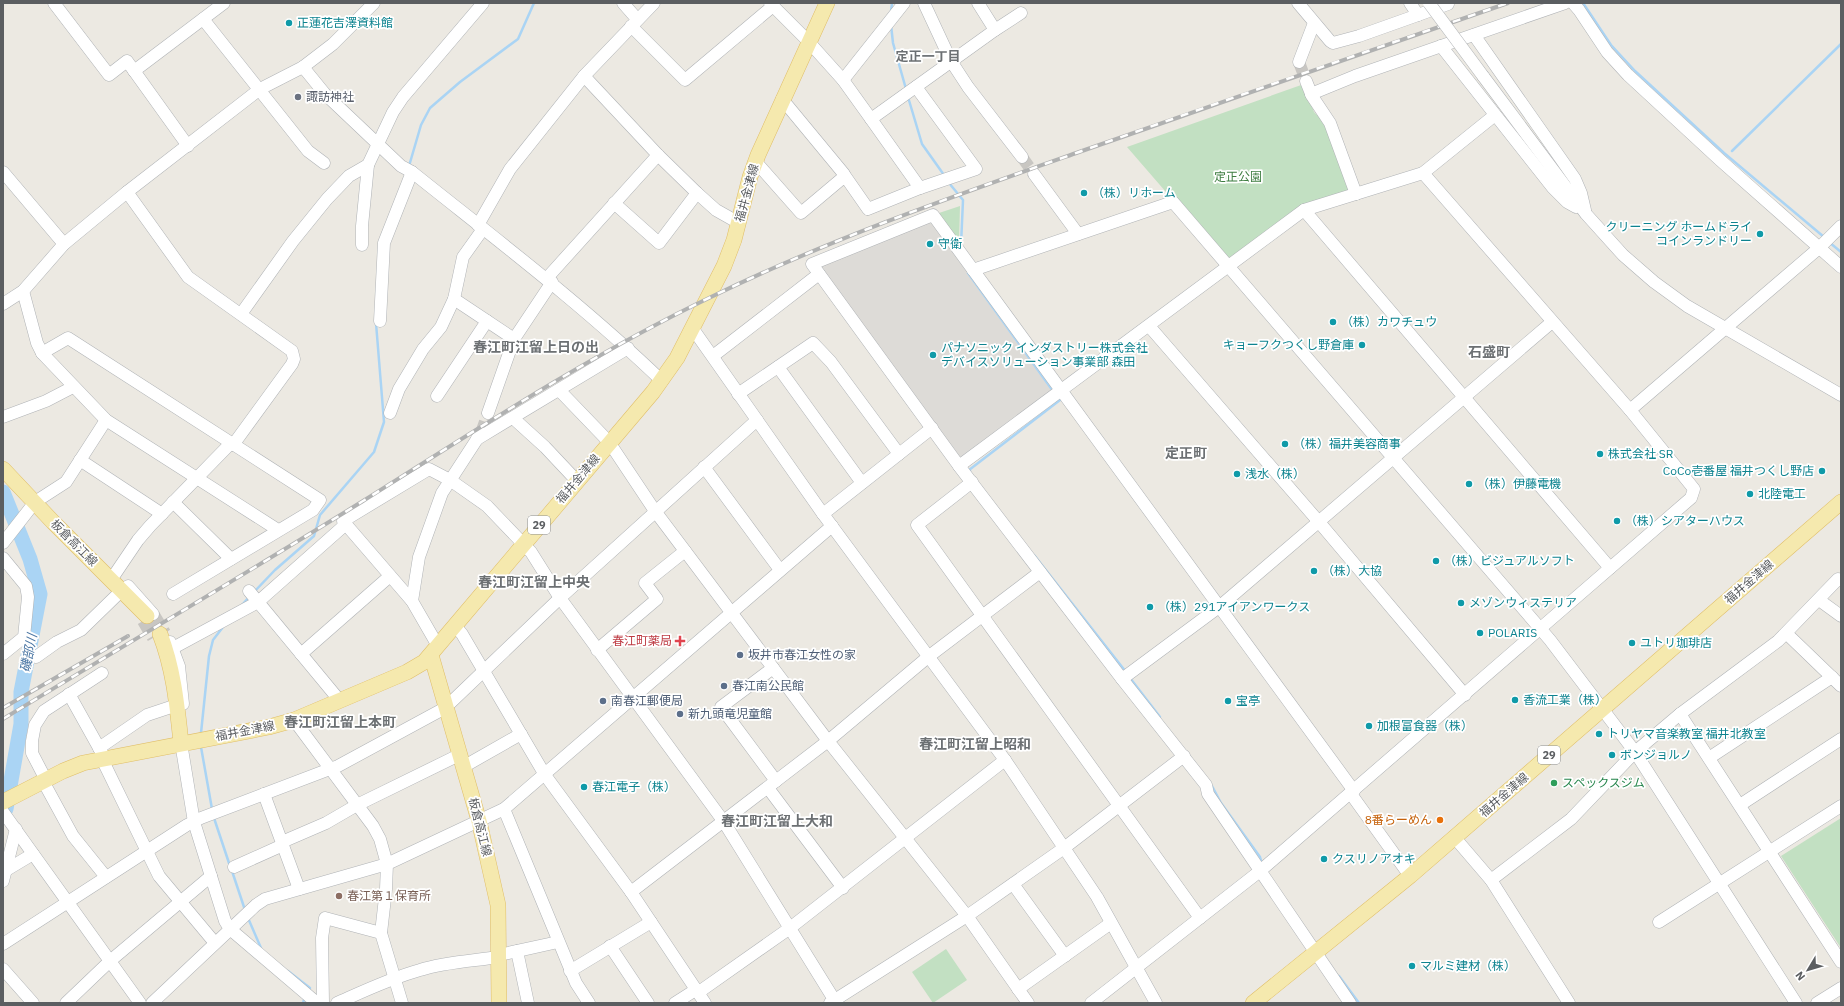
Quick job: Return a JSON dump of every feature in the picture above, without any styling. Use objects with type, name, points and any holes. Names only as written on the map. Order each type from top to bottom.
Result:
[{"type":"main road","name":"福井金津線","points":[[3,802],[45,780],[102,755],[269,727],[294,720],[418,666],[455,626],[576,480],[662,380],[677,358],[724,266],[739,223],[756,161],[808,41],[827,3]]},
{"type":"main road","name":"板倉高江線","points":[[3,469],[148,617]]},
{"type":"main road","name":"福井金津線","points":[[1253,1003],[1316,954],[1455,838],[1841,502]]},
{"type":"main road","points":[[159,635],[172,669],[174,711],[180,743]]},
{"type":"main road","name":"板倉高江線","points":[[434,650],[446,708],[479,821],[498,906],[499,1003]]},
{"type":"street","points":[[54,3],[109,75],[127,61],[188,146]]},
{"type":"street","points":[[134,71],[224,3]]},
{"type":"street","points":[[3,304],[23,290],[64,244],[127,192],[260,89],[303,66],[333,44],[374,3]]},
{"type":"street","points":[[362,245],[362,226],[368,165],[393,112],[403,97],[483,3]]},
{"type":"street","points":[[623,3],[634,22],[685,80],[771,4],[808,41],[843,80],[920,188]]},
{"type":"street","points":[[390,413],[399,389],[423,349],[441,327],[454,298],[463,257],[481,227],[510,169],[584,76],[634,22],[654,3]]},
{"type":"street","points":[[843,80],[904,3]]},
{"type":"street","points":[[924,3],[951,61],[1022,157]]},
{"type":"street","points":[[978,3],[995,30]]},
{"type":"street","points":[[1298,3],[1333,43],[1418,15],[1448,4],[1447,3]]},
{"type":"street","points":[[1410,3],[1418,15]]},
{"type":"street","points":[[1428,3],[1585,213],[1623,255],[1654,282],[1687,306],[1841,395]]},
{"type":"street","points":[[1311,94],[1355,76],[1565,3]]},
{"type":"street","points":[[1573,3],[1580,10],[1607,52],[1628,75],[1720,160],[1841,267]]},
{"type":"street","points":[[871,119],[1021,13]]},
{"type":"street","points":[[203,19],[260,89],[272,108],[308,151],[324,163]]},
{"type":"street","points":[[1299,62],[1314,23]]},
{"type":"street","points":[[1474,35],[1575,179],[1581,193],[1585,213]]},
{"type":"street","points":[[1441,46],[1553,188],[1567,202],[1585,213]]},
{"type":"street","points":[[303,66],[325,94],[401,166],[412,172],[549,280],[628,348],[662,380]]},
{"type":"street","points":[[584,76],[658,155],[697,192],[716,210],[739,223]]},
{"type":"street","points":[[1306,81],[1311,94],[1330,123],[1356,194]]},
{"type":"street","points":[[756,161],[801,213],[845,176],[868,209],[920,188],[976,169],[916,87]]},
{"type":"street","points":[[782,99],[844,174]]},
{"type":"street","points":[[959,466],[1304,210],[1423,173],[1495,114]]},
{"type":"street","points":[[488,413],[514,339],[549,280],[614,203],[658,155]]},
{"type":"street","points":[[241,314],[293,241],[327,199],[349,176],[368,165]]},
{"type":"street","points":[[3,172],[64,244]]},
{"type":"street","points":[[380,321],[384,243],[412,172]]},
{"type":"street","points":[[1091,1003],[1260,871],[1352,793],[1694,493],[1691,483],[1630,410],[1423,173]]},
{"type":"street","points":[[1034,174],[1078,234]]},
{"type":"street","points":[[115,574],[138,540],[196,478],[232,444],[292,364],[294,359],[292,351],[188,277],[127,192]]},
{"type":"street","points":[[614,203],[659,243],[697,192]]},
{"type":"street","points":[[973,270],[1173,202],[1230,266],[1540,629],[1603,709],[1635,752],[1796,1003]]},
{"type":"street","points":[[1304,210],[1610,568]]},
{"type":"street","points":[[1350,1003],[1208,794],[1206,785],[1122,679],[959,466],[812,264],[933,215],[1219,607],[1410,876]]},
{"type":"street","points":[[1630,410],[1819,248],[1841,226]]},
{"type":"street","points":[[712,356],[820,274]]},
{"type":"street","points":[[23,290],[37,343],[42,353],[106,420],[278,530]]},
{"type":"street","points":[[454,298],[514,339]]},
{"type":"street","points":[[437,396],[487,321]]},
{"type":"street","points":[[1122,679],[1219,607],[1552,322]]},
{"type":"street","points":[[1149,326],[1318,522],[1464,695]]},
{"type":"street","points":[[693,329],[823,514],[1004,760],[1097,897],[1156,1003]]},
{"type":"street","points":[[42,353],[68,338],[320,500],[312,510],[173,594]]},
{"type":"street","points":[[738,394],[813,343],[831,362],[899,454]]},
{"type":"street","points":[[412,601],[420,557],[442,493],[479,436],[513,418],[628,348]]},
{"type":"street","points":[[778,367],[862,483]]},
{"type":"street","points":[[3,416],[46,401],[74,387]]},
{"type":"street","points":[[559,390],[609,442],[655,511],[731,613],[828,741],[967,916],[1028,1003]]},
{"type":"street","points":[[513,418],[545,447],[576,480]]},
{"type":"street","points":[[3,544],[35,502],[66,482],[106,420]]},
{"type":"street","points":[[3,944],[146,851],[194,822],[330,769],[446,708],[560,598],[757,420]]},
{"type":"street","points":[[823,514],[932,428]]},
{"type":"street","points":[[80,460],[162,514]]},
{"type":"street","points":[[704,467],[780,570]]},
{"type":"street","points":[[434,650],[412,601],[343,521],[429,469],[450,480],[487,506],[524,544],[560,598],[632,699],[724,822],[790,928],[832,1002],[967,916],[1013,884],[1064,848],[1184,756]]},
{"type":"street","points":[[972,482],[917,526],[1200,918]]},
{"type":"street","points":[[173,502],[231,559]]},
{"type":"street","points":[[173,648],[258,602],[346,524]]},
{"type":"street","points":[[152,1003],[256,905],[265,899],[386,864],[504,809],[832,526]]},
{"type":"street","points":[[597,650],[657,599],[645,583],[685,551]]},
{"type":"street","points":[[83,552],[94,553],[115,574],[148,617],[118,594],[83,559],[83,552]]},
{"type":"street","points":[[3,558],[26,586],[28,597],[24,636],[3,654]]},
{"type":"street","points":[[631,892],[828,741],[928,657],[1040,572]]},
{"type":"street","points":[[301,654],[390,576]]},
{"type":"street","points":[[1490,880],[1571,819],[1635,752],[1680,714],[1778,641],[1838,579],[1841,580]]},
{"type":"street","points":[[249,591],[340,701]]},
{"type":"street","points":[[36,657],[57,642],[81,630],[118,594]]},
{"type":"street","points":[[1819,600],[1841,616]]},
{"type":"street","points":[[455,626],[462,634],[545,775],[631,892],[698,990],[705,1003]]},
{"type":"street","points":[[1709,758],[1837,682],[1786,632]]},
{"type":"street","points":[[102,755],[147,715],[174,711],[183,706],[179,666],[173,648],[159,635]]},
{"type":"street","points":[[773,668],[721,707],[843,888]]},
{"type":"street","points":[[102,673],[44,711],[35,725],[32,741],[32,753],[73,836],[106,877]]},
{"type":"street","points":[[70,694],[102,755],[159,876],[215,943]]},
{"type":"street","points":[[1680,714],[1740,804],[1841,962]]},
{"type":"street","points":[[294,720],[357,805],[380,839],[386,864],[386,889],[381,933],[402,1003]]},
{"type":"street","points":[[234,867],[326,823],[357,805],[521,734]]},
{"type":"street","points":[[180,743],[194,822],[230,929],[317,1003]]},
{"type":"street","points":[[1740,804],[1840,743]]},
{"type":"street","points":[[675,1003],[698,990],[790,928],[906,839],[1004,760]]},
{"type":"street","points":[[264,794],[299,888]]},
{"type":"street","points":[[1659,922],[1841,806]]},
{"type":"street","points":[[504,809],[570,971],[589,1003]]},
{"type":"street","points":[[3,812],[140,1003]]},
{"type":"street","points":[[4,874],[15,828]]},
{"type":"street","points":[[1455,838],[1490,880],[1569,1003]]},
{"type":"street","points":[[4,874],[33,854]]},
{"type":"street","points":[[66,1003],[110,961],[211,876]]},
{"type":"street","points":[[1013,884],[1065,956]]},
{"type":"street","points":[[322,1003],[322,938],[325,918],[381,933]]},
{"type":"street","points":[[570,971],[651,922]]},
{"type":"street","points":[[1018,989],[1112,923]]},
{"type":"street","points":[[337,1003],[395,978],[443,964],[499,956],[558,942]]},
{"type":"street","points":[[610,946],[648,1003]]},
{"type":"street","points":[[517,951],[528,1003]]},
{"type":"street","points":[[3,968],[33,1003]]},
{"type":"street","points":[[1817,1003],[1841,988]]},
{"type":"shaded area","points":[[929,221],[933,222],[1053,387],[1053,391],[962,458],[959,456],[821,267]]},
{"type":"green space","name":"定正公園","points":[[1304,84],[1314,112],[1326,124],[1352,195],[1304,210],[1230,266],[1127,147]]},
{"type":"green space","points":[[960,206],[959,242],[939,213]]},
{"type":"green space","points":[[1841,818],[1841,948],[1781,856]]},
{"type":"green space","points":[[946,949],[967,980],[933,1003],[912,972]]},
{"type":"waterway","points":[[409,166],[421,125],[430,108],[460,82],[518,39],[534,3]]},
{"type":"waterway","points":[[891,12],[892,3]]},
{"type":"waterway","points":[[1583,3],[1611,45],[1635,71],[1724,153],[1824,237]]},
{"type":"waterway","points":[[891,25],[893,43],[906,89]]},
{"type":"waterway","points":[[1732,151],[1841,44]]},
{"type":"waterway","points":[[908,97],[922,144],[944,175]]},
{"type":"waterway","points":[[949,183],[963,200],[961,245]]},
{"type":"waterway","points":[[1829,242],[1841,252]]},
{"type":"waterway","points":[[968,273],[1053,391]]},
{"type":"waterway","points":[[254,592],[275,570],[314,536],[320,515],[374,452],[384,422],[376,323]]},
{"type":"waterway","points":[[970,471],[969,470],[1060,400],[1057,397]]},
{"type":"waterway","name":"磯部川","points":[[3,492],[30,559],[40,594],[21,692],[21,724],[6,809]]},
{"type":"waterway","points":[[1034,555],[1126,672]]},
{"type":"waterway","points":[[242,605],[249,597]]},
{"type":"waterway","points":[[201,733],[209,656],[213,640],[223,627]]},
{"type":"waterway","points":[[1130,678],[1160,717]]},
{"type":"waterway","points":[[201,747],[212,809]]},
{"type":"waterway","points":[[1212,786],[1221,803],[1260,857],[1262,864]]},
{"type":"waterway","points":[[214,818],[230,866]]},
{"type":"waterway","points":[[232,871],[245,910]]},
{"type":"waterway","points":[[248,918],[261,948]]},
{"type":"waterway","points":[[288,971],[310,988],[308,991]]},
{"type":"waterway","points":[[1339,976],[1359,1003]]},
{"type":"waterway","points":[[303,1003],[305,997]]},
{"type":"tunnel","points":[[1299,62],[1306,81]]},
{"type":"tunnel","points":[[1022,157],[1034,174]]},
{"type":"tunnel","points":[[481,433],[488,413]]},
{"type":"tunnel","points":[[154,615],[165,633]]},
{"type":"tunnel","points":[[147,616],[160,634]]},
{"type":"tunnel","points":[[143,621],[153,638]]},
{"type":"railway","points":[[3,719],[318,529],[534,394],[621,343],[711,297],[801,256],[939,202],[1186,114],[1508,3]]},
{"type":"railway","points":[[3,708],[128,636]]},
{"type":"place","name":"正蓮花吉澤資料館","points":[[289,23]]},
{"type":"place","name":"諏訪神社","points":[[298,97]]},
{"type":"place","name":"（株）リホーム","points":[[1084,193]]},
{"type":"place","name":"クリーニング ホームドライ コインランドリー","points":[[1760,234]]},
{"type":"place","name":"守衛","points":[[930,244]]},
{"type":"place","name":"（株）カワチュウ","points":[[1333,322]]},
{"type":"place","name":"キョーフクつくし野倉庫","points":[[1362,345]]},
{"type":"place","name":"パナソニック インダストリー株式会社 デバイスソリューション事業部 森田","points":[[933,355]]},
{"type":"place","name":"（株）福井美容商事","points":[[1285,444]]},
{"type":"place","name":"株式会社 SR","points":[[1600,454]]},
{"type":"place","name":"CoCo壱番屋 福井つくし野店","points":[[1822,471]]},
{"type":"place","name":"浅水（株）","points":[[1237,474]]},
{"type":"place","name":"（株）伊藤電機","points":[[1469,484]]},
{"type":"place","name":"北陸電工","points":[[1750,494]]},
{"type":"place","name":"（株）シアターハウス","points":[[1617,521]]},
{"type":"place","name":"（株）ビジュアルソフト","points":[[1436,561]]},
{"type":"place","name":"（株）大協","points":[[1314,571]]},
{"type":"place","name":"メゾンウィステリア","points":[[1461,603]]},
{"type":"place","name":"（株）291アイアンワークス","points":[[1150,607]]},
{"type":"place","name":"POLARIS","points":[[1480,633]]},
{"type":"place","name":"春江町薬局","points":[[680,641]]},
{"type":"place","name":"ユトリ珈琲店","points":[[1632,643]]},
{"type":"place","name":"坂井市春江女性の家","points":[[740,655]]},
{"type":"place","name":"春江南公民館","points":[[724,686]]},
{"type":"place","name":"香流工業（株）","points":[[1515,700]]},
{"type":"place","name":"南春江郵便局","points":[[603,701]]},
{"type":"place","name":"宝亭","points":[[1228,701]]},
{"type":"place","name":"新九頭竜児童館","points":[[680,714]]},
{"type":"place","name":"加根富食器（株）","points":[[1369,726]]},
{"type":"place","name":"トリヤマ音楽教室 福井北教室","points":[[1599,734]]},
{"type":"place","name":"ボンジョルノ","points":[[1612,755]]},
{"type":"place","name":"スペックスジム","points":[[1554,783]]},
{"type":"place","name":"春江電子（株）","points":[[584,787]]},
{"type":"place","name":"8番らーめん","points":[[1440,820]]},
{"type":"place","name":"クスリノアオキ","points":[[1324,859]]},
{"type":"place","name":"春江第１保育所","points":[[339,896]]},
{"type":"place","name":"マルミ建材（株）","points":[[1412,966]]},
{"type":"district","name":"定正一丁目","points":[[928,56]]},
{"type":"district","name":"春江町江留上日の出","points":[[536,347]]},
{"type":"district","name":"石盛町","points":[[1489,352]]},
{"type":"district","name":"定正町","points":[[1186,453]]},
{"type":"district","name":"春江町江留上中央","points":[[534,582]]},
{"type":"district","name":"春江町江留上本町","points":[[340,722]]},
{"type":"district","name":"春江町江留上昭和","points":[[975,744]]},
{"type":"district","name":"春江町江留上大和","points":[[777,821]]}]
